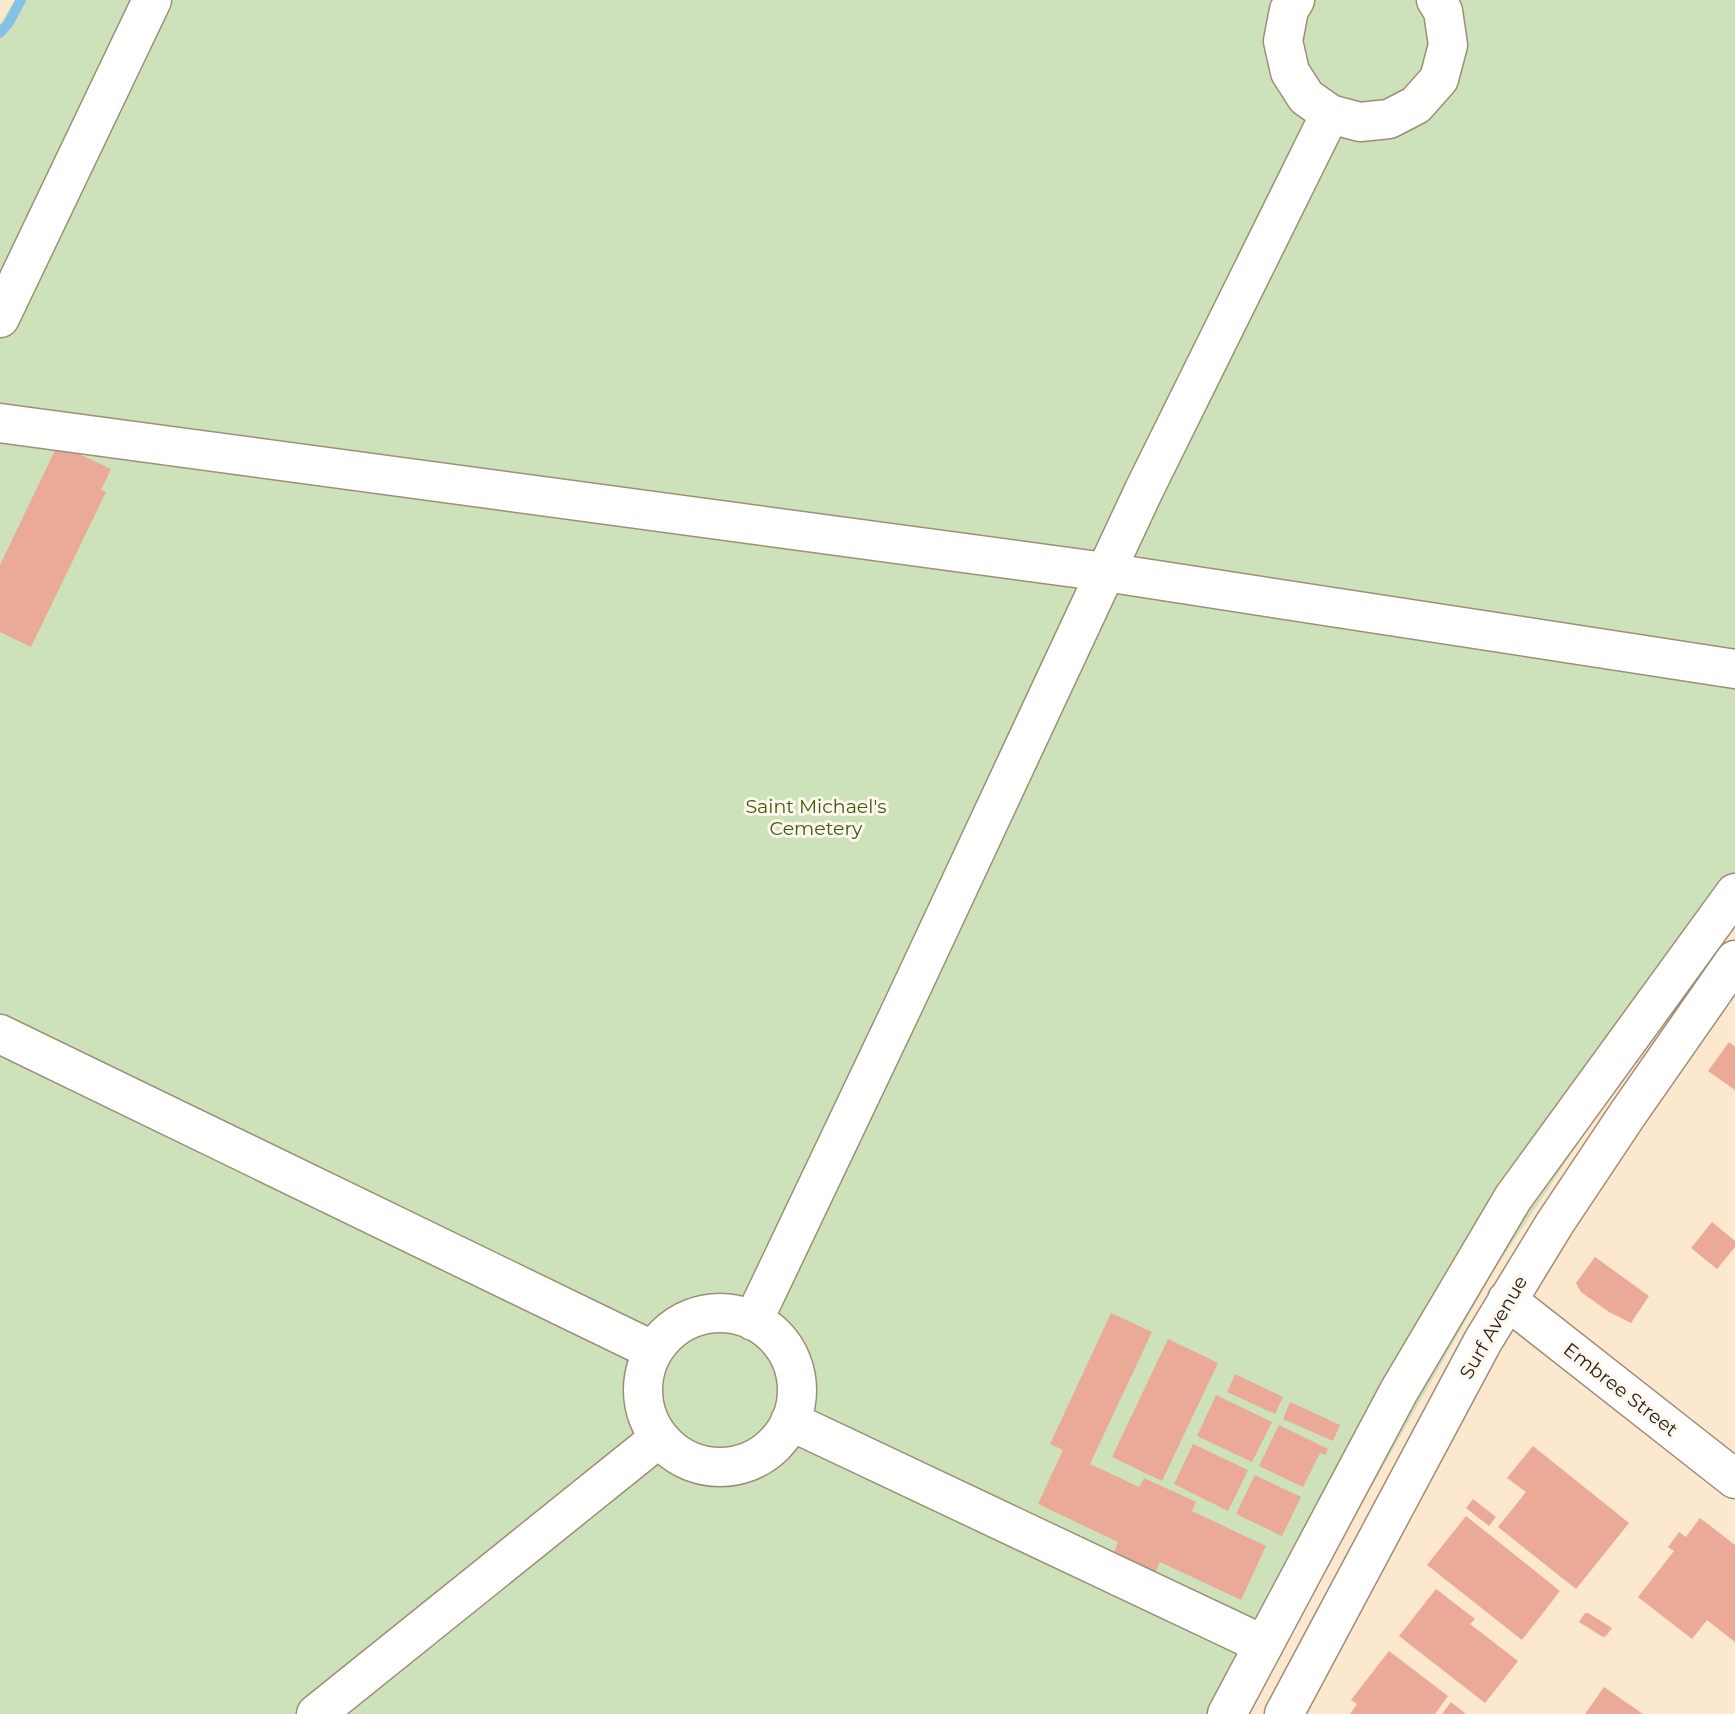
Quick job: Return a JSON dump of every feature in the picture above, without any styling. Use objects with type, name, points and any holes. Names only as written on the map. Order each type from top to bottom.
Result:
[{"type":"street","points":[[0,317],[152,0]]},
{"type":"street","points":[[1284,3],[1283,41],[1290,72],[1307,97],[1330,114],[1360,122],[1390,119],[1416,105],[1439,79],[1448,45],[1443,11],[1436,0]]},
{"type":"street","points":[[753,1321],[1144,490],[1330,114]]},
{"type":"street","points":[[0,423],[1105,572],[1735,669]]},
{"type":"street","points":[[1227,1714],[1399,1391],[1513,1198],[1735,893]]},
{"type":"street","name":"Surf Avenue","points":[[1284,1714],[1507,1300],[1612,1137],[1731,973]]},
{"type":"street","points":[[0,1034],[652,1350]]},
{"type":"street","name":"Embree Street","points":[[1507,1300],[1735,1479]]},
{"type":"street","points":[[714,1312],[743,1315],[770,1330],[788,1352],[797,1380],[796,1409],[783,1436],[762,1455],[732,1467],[700,1465],[671,1450],[658,1438],[650,1425],[642,1393],[646,1364],[652,1350],[661,1338],[685,1320],[714,1312]]},
{"type":"street","points":[[790,1421],[1264,1645]]},
{"type":"street","points":[[316,1714],[658,1438]]},
{"type":"green space","name":"Saint Michael's Cemetery","points":[[15,0],[1735,0],[1735,917],[1694,968],[1493,1272],[1319,1580],[1247,1714],[0,1714],[0,24]]},
{"type":"building","points":[[58,444],[111,469],[101,490],[106,492],[31,647],[0,632],[0,565]]},
{"type":"building","points":[[1729,1042],[1735,1047],[1735,1090],[1708,1071]]},
{"type":"building","points":[[1712,1222],[1735,1241],[1735,1247],[1717,1269],[1691,1248]]},
{"type":"building","points":[[1595,1257],[1649,1296],[1631,1323],[1609,1312],[1581,1292],[1576,1283]]},
{"type":"building","points":[[1111,1313],[1152,1332],[1090,1464],[1139,1487],[1144,1478],[1196,1502],[1192,1511],[1266,1546],[1241,1600],[1160,1562],[1154,1574],[1113,1555],[1118,1542],[1038,1504],[1063,1450],[1050,1444]]},
{"type":"building","points":[[1168,1339],[1218,1363],[1162,1481],[1112,1457]]},
{"type":"building","points":[[1235,1374],[1283,1397],[1275,1414],[1227,1392]]},
{"type":"building","points":[[1216,1395],[1272,1422],[1252,1462],[1197,1436]]},
{"type":"building","points":[[1290,1402],[1340,1425],[1333,1441],[1283,1419]]},
{"type":"building","points":[[1279,1425],[1328,1449],[1325,1455],[1320,1453],[1303,1487],[1259,1466]]},
{"type":"building","points":[[1193,1444],[1248,1470],[1228,1511],[1174,1484]]},
{"type":"building","points":[[1533,1446],[1629,1523],[1576,1589],[1498,1527],[1526,1492],[1507,1478]]},
{"type":"building","points":[[1255,1475],[1301,1497],[1282,1536],[1236,1514]]},
{"type":"building","points":[[1473,1499],[1496,1517],[1489,1526],[1466,1508]]},
{"type":"building","points":[[1466,1516],[1560,1591],[1522,1640],[1427,1565]]},
{"type":"building","points":[[1700,1518],[1735,1545],[1735,1642],[1707,1620],[1692,1639],[1638,1597],[1674,1551],[1668,1547],[1679,1532],[1686,1537]]},
{"type":"building","points":[[1436,1589],[1475,1619],[1470,1624],[1518,1661],[1485,1703],[1399,1636]]},
{"type":"building","points":[[1585,1613],[1612,1628],[1606,1636],[1603,1637],[1579,1622]]},
{"type":"building","points":[[1389,1651],[1448,1696],[1435,1714],[1350,1714],[1357,1704],[1351,1700]]},
{"type":"building","points":[[1604,1687],[1643,1714],[1585,1714]]},
{"type":"building","points":[[1451,1702],[1466,1714],[1442,1714]]},
{"type":"waterway","points":[[0,33],[21,0]]}]
